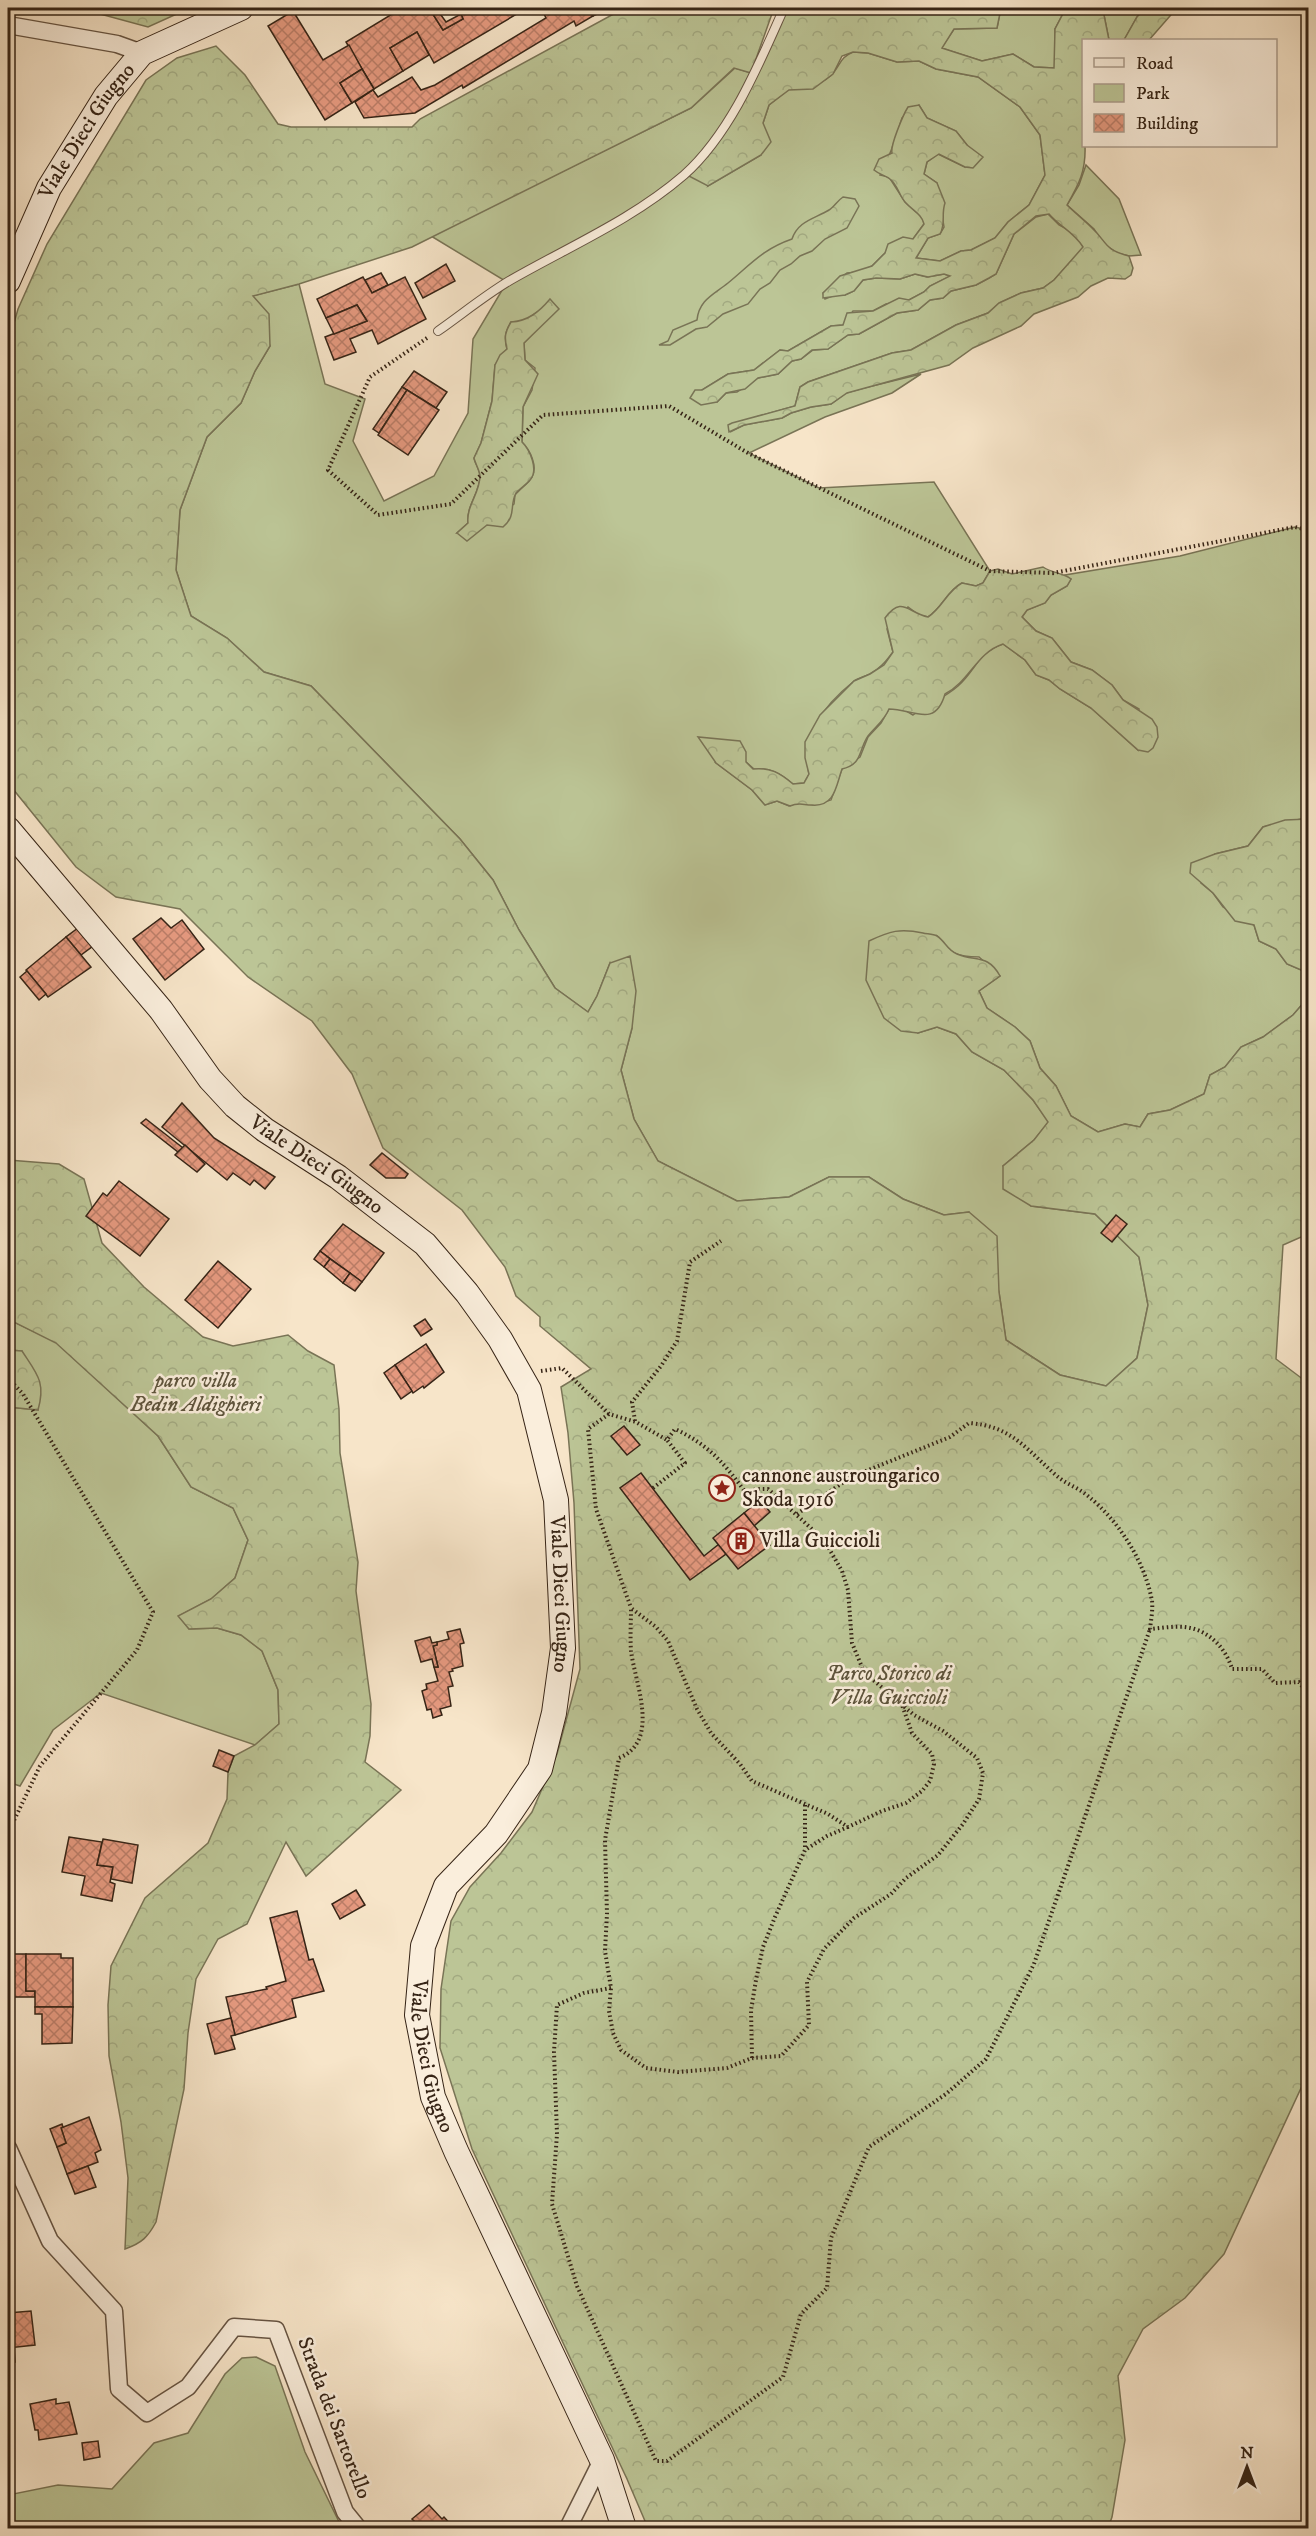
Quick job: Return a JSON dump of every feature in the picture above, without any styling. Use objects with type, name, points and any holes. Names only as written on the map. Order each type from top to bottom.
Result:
[{"type":"main road","name":"Viale Dieci Giugno","points":[[8,281],[49,188],[106,96],[142,52],[241,8]]},
{"type":"main road","name":"Viale Dieci Giugno","points":[[8,829],[154,1002],[210,1079],[235,1106],[266,1130],[338,1177],[425,1244],[467,1293],[500,1339],[529,1390],[556,1500],[563,1648],[555,1713],[540,1769],[496,1834],[446,1886],[423,1946],[417,2015],[433,2097],[456,2151],[602,2460],[624,2529]]},
{"type":"street","points":[[8,25],[117,44],[142,52]]},
{"type":"street","name":"Strada dei Sartorello","points":[[8,2148],[50,2241],[114,2311],[119,2390],[147,2413],[188,2387],[234,2327],[276,2330],[345,2512],[358,2529]]},
{"type":"street","points":[[568,2529],[602,2460]]},
{"type":"lane","points":[[438,331],[507,282],[624,219],[685,174],[723,129],[755,74],[784,8]]},
{"type":"path","points":[[438,331],[370,377],[328,470],[378,515],[451,504],[543,415],[669,406],[748,453],[990,571],[1053,573],[1295,527],[1308,530]]},
{"type":"path","points":[[636,1422],[632,1402],[661,1366],[676,1341],[690,1262],[721,1241]]},
{"type":"path","points":[[520,1374],[562,1368],[609,1414],[636,1422],[667,1440],[685,1463],[653,1488]]},
{"type":"path","points":[[8,1378],[23,1394],[153,1612],[138,1650],[40,1766],[8,1833]]},
{"type":"path","points":[[609,1414],[588,1429],[596,1509],[631,1608],[631,1649],[643,1721],[640,1738],[629,1754],[619,1758],[605,1840],[607,1914],[605,1951],[611,1988],[609,2011],[613,2033],[621,2050],[646,2068],[678,2072],[727,2068],[752,2058],[781,2056],[809,2025],[807,1982],[824,1949],[854,1918],[891,1894],[906,1878],[938,1855],[963,1824],[979,1799],[983,1773],[977,1758],[944,1731],[914,1715],[864,1672],[852,1643],[848,1590],[842,1571],[824,1539],[768,1489],[756,1489],[746,1494],[708,1447],[695,1438],[675,1429],[667,1440]]},
{"type":"path","points":[[611,1988],[584,1993],[557,2006],[554,2052],[557,2134],[552,2204],[578,2286],[656,2461],[667,2461],[783,2378],[801,2314],[827,2288],[831,2238],[869,2147],[946,2094],[986,2059],[1034,1964],[1150,1629],[1152,1603],[1142,1572],[1138,1561],[1112,1518],[1087,1495],[1058,1477],[1027,1446],[989,1424],[969,1423],[950,1437],[851,1477],[797,1514]]},
{"type":"path","points":[[631,1608],[656,1627],[668,1641],[697,1709],[711,1733],[740,1764],[752,1781],[828,1814],[848,1827]]},
{"type":"path","points":[[1150,1629],[1186,1627],[1215,1640],[1228,1656],[1232,1670],[1262,1670],[1275,1683],[1299,1682],[1308,1692]]},
{"type":"path","points":[[805,1850],[827,1836],[906,1803],[922,1791],[930,1781],[934,1764],[932,1754],[912,1733],[902,1705]]},
{"type":"path","points":[[752,2058],[751,2010],[763,1947],[805,1850],[805,1804]]},
{"type":"green space","points":[[78,8],[190,8],[148,27]]},
{"type":"green space","name":"Parco Storico di Villa Guiccioli","points":[[621,8],[774,8],[751,73],[734,68],[691,108],[412,247],[299,284],[253,296],[269,314],[270,346],[255,371],[241,403],[207,437],[180,510],[176,570],[191,616],[227,638],[264,672],[311,686],[460,839],[493,880],[519,930],[555,988],[588,1012],[610,963],[630,956],[636,991],[632,1028],[621,1070],[634,1119],[658,1161],[737,1201],[789,1197],[829,1177],[869,1177],[903,1199],[944,1215],[969,1212],[997,1236],[999,1292],[1006,1340],[1060,1375],[1106,1386],[1137,1358],[1148,1305],[1139,1257],[1095,1214],[1031,1206],[1003,1189],[1003,1166],[1034,1140],[1048,1122],[1033,1100],[1004,1070],[972,1052],[956,1034],[937,1027],[918,1033],[901,1031],[884,1018],[866,980],[869,941],[901,931],[932,934],[940,938],[954,952],[991,964],[1000,976],[979,991],[987,1008],[1015,1027],[1030,1041],[1040,1068],[1056,1086],[1071,1116],[1098,1132],[1125,1124],[1140,1127],[1148,1114],[1170,1110],[1204,1094],[1210,1075],[1225,1067],[1241,1047],[1263,1037],[1293,1015],[1306,1000],[1306,972],[1287,964],[1276,949],[1259,941],[1254,925],[1235,921],[1213,893],[1190,873],[1191,863],[1248,846],[1263,827],[1285,820],[1308,819],[1308,1234],[1283,1245],[1276,1359],[1308,1383],[1308,2073],[1224,2254],[1185,2298],[1143,2329],[1118,2376],[1125,2440],[1112,2517],[1108,2528],[648,2528],[472,2149],[440,2048],[441,1989],[451,1921],[470,1887],[501,1853],[532,1812],[557,1754],[580,1669],[574,1503],[568,1433],[561,1387],[591,1369],[540,1326],[540,1317],[516,1296],[505,1267],[462,1210],[383,1148],[352,1074],[312,1021],[248,977],[180,909],[116,897],[76,867],[13,789],[8,779],[8,344],[18,309],[47,244],[146,80],[177,58],[216,46],[245,75],[278,124],[291,127],[412,127],[420,119]]},
{"type":"green space","points":[[784,8],[1001,8],[997,28],[954,29],[942,48],[982,61],[1013,54],[1034,67],[1054,68],[1055,29],[1066,8],[1099,8],[1104,15],[1109,39],[1082,39],[1084,163],[1078,184],[1067,205],[1110,248],[1129,256],[1133,268],[1131,275],[1125,279],[1108,278],[1091,286],[1078,297],[1034,314],[1021,326],[973,348],[949,365],[847,393],[831,404],[811,407],[782,418],[744,425],[729,432],[728,425],[732,423],[795,406],[800,387],[808,382],[892,353],[911,350],[956,325],[988,313],[999,303],[1021,293],[1043,288],[1054,280],[1083,247],[1049,214],[1036,216],[1014,234],[996,274],[976,285],[951,291],[943,298],[930,300],[918,310],[897,313],[859,334],[848,335],[828,349],[812,350],[801,359],[792,361],[778,374],[758,378],[745,389],[726,393],[717,402],[701,405],[690,398],[695,390],[702,390],[728,374],[754,370],[780,350],[788,351],[831,326],[843,325],[847,313],[873,311],[899,298],[909,300],[950,276],[944,274],[928,277],[915,274],[900,279],[863,280],[854,291],[845,295],[823,298],[823,293],[840,276],[872,266],[885,253],[888,244],[903,237],[913,239],[924,224],[919,215],[908,206],[893,181],[874,170],[879,159],[892,153],[895,137],[908,107],[919,105],[927,118],[956,131],[967,145],[983,157],[973,168],[965,167],[939,154],[927,162],[924,174],[937,183],[945,203],[943,226],[940,234],[928,238],[916,258],[940,261],[961,251],[971,250],[995,238],[1008,222],[1029,205],[1045,175],[1040,135],[1020,107],[978,77],[936,69],[919,61],[897,62],[868,53],[853,52],[842,56],[833,74],[813,89],[789,90],[769,105],[763,123],[771,142],[761,155],[708,186],[685,174],[723,129]]},
{"type":"green space","points":[[1001,8],[1066,8],[1055,29],[1055,68],[1034,67],[1013,54],[982,61],[941,48],[954,29],[997,28]]},
{"type":"green space","points":[[1099,8],[1145,8],[1125,39],[1109,39],[1104,15]]},
{"type":"green space","points":[[1145,8],[1177,8],[1150,39],[1125,39]]},
{"type":"green space","points":[[868,53],[897,62],[919,61],[936,69],[978,77],[1020,107],[1040,135],[1045,175],[1029,205],[1008,222],[995,238],[971,250],[961,251],[940,261],[916,258],[928,238],[940,234],[944,227],[937,183],[924,174],[927,162],[938,154],[965,167],[967,145],[956,131],[927,118],[919,105],[902,118],[893,147],[880,175],[889,177],[905,202],[923,218],[924,224],[913,239],[885,253],[872,266],[860,272],[847,273],[823,293],[825,299],[835,295],[845,295],[854,291],[863,280],[876,278],[900,279],[915,274],[927,277],[944,274],[951,276],[909,300],[886,304],[873,311],[853,311],[843,325],[831,326],[788,351],[780,350],[754,370],[728,374],[702,390],[717,402],[726,393],[737,392],[758,378],[778,374],[792,361],[801,359],[813,350],[828,349],[848,335],[859,334],[897,313],[918,310],[930,300],[943,298],[951,291],[976,285],[996,274],[1014,234],[1036,217],[1048,214],[1059,225],[1076,234],[1084,247],[1054,280],[1043,288],[1021,293],[1000,303],[988,313],[956,325],[911,350],[892,353],[808,382],[800,387],[795,406],[756,417],[730,432],[744,425],[782,418],[811,407],[831,404],[846,393],[921,374],[892,393],[825,417],[749,453],[819,488],[934,482],[990,571],[983,583],[976,586],[962,583],[957,586],[928,617],[919,615],[908,607],[887,629],[893,652],[877,670],[855,681],[842,691],[824,711],[817,723],[808,747],[809,774],[804,783],[793,784],[775,772],[754,769],[746,762],[716,763],[752,790],[765,805],[777,801],[789,806],[799,802],[813,805],[831,800],[842,769],[860,757],[868,737],[881,723],[889,709],[903,709],[913,715],[953,690],[988,652],[1003,644],[1025,660],[1036,675],[1049,680],[1091,708],[1138,750],[1139,709],[1123,700],[1112,685],[1092,670],[1071,662],[1052,638],[1036,631],[1022,617],[1027,610],[1045,603],[1051,595],[1067,586],[1071,579],[1065,575],[1180,556],[1295,527],[1308,530],[1308,819],[1263,827],[1248,846],[1215,854],[1201,883],[1213,893],[1223,907],[1254,925],[1259,941],[1276,949],[1287,964],[1306,972],[1306,1000],[1293,1015],[1263,1037],[1241,1047],[1225,1067],[1210,1075],[1204,1094],[1170,1110],[1148,1114],[1140,1127],[1125,1124],[1098,1132],[1071,1116],[1056,1086],[1040,1068],[1030,1041],[1015,1027],[987,1008],[979,991],[1000,976],[979,957],[954,953],[937,936],[918,1033],[937,1027],[956,1034],[972,1052],[1004,1070],[1033,1100],[1049,1122],[1034,1140],[1003,1166],[1031,1206],[1095,1214],[1139,1257],[1148,1305],[1137,1358],[1106,1386],[1060,1375],[1006,1340],[999,1292],[969,1212],[944,1215],[903,1199],[869,1177],[829,1177],[789,1197],[737,1201],[658,1161],[634,1119],[621,1070],[632,1028],[610,963],[588,1012],[555,988],[519,930],[493,880],[460,839],[311,686],[264,672],[227,638],[191,616],[176,570],[180,510],[207,437],[241,403],[255,371],[270,346],[252,296],[299,284],[325,384],[365,399],[353,441],[384,501],[434,476],[468,413],[473,339],[507,282],[431,236],[691,108],[735,68],[755,74],[708,186],[761,155],[763,123],[769,105],[789,89],[806,87],[825,80],[849,54]],"holes":[[[543,308],[537,329],[524,343],[525,360],[535,368],[532,390],[523,407],[522,442],[532,458],[534,473],[529,482],[515,495],[514,504],[494,520],[474,530],[457,533],[468,523],[469,511],[478,488],[480,474],[474,458],[481,443],[492,401],[495,365],[507,349],[505,338],[507,329],[511,322],[524,321]]]},
{"type":"green space","points":[[1086,165],[1119,199],[1141,255],[1129,256],[1117,253],[1103,243],[1094,229],[1067,205],[1079,185]]},
{"type":"green space","points":[[843,197],[855,199],[859,206],[847,228],[825,239],[812,251],[800,256],[780,270],[748,304],[723,314],[707,327],[696,329],[670,345],[659,345],[668,341],[673,330],[697,320],[704,303],[758,258],[773,247],[792,239],[802,224],[829,210]]},
{"type":"green space","points":[[550,299],[559,309],[524,343],[525,360],[538,374],[523,407],[522,442],[534,466],[533,476],[516,493],[510,518],[503,527],[487,525],[467,541],[457,533],[468,523],[469,511],[478,488],[480,474],[474,458],[481,443],[492,401],[495,365],[500,355],[507,349],[506,332],[511,322],[533,315]]},
{"type":"green space","points":[[1043,567],[1071,579],[1067,586],[1051,595],[1045,603],[1027,610],[1022,617],[1036,631],[1052,638],[1071,662],[1092,670],[1112,685],[1123,700],[1152,719],[1157,727],[1158,737],[1153,748],[1148,752],[1138,750],[1091,708],[1049,680],[1036,675],[1025,660],[1003,644],[979,660],[961,682],[945,694],[941,705],[935,711],[922,715],[889,709],[868,736],[854,764],[842,769],[830,799],[820,805],[790,806],[777,801],[765,805],[752,790],[716,763],[698,737],[740,741],[746,752],[746,762],[753,769],[774,772],[793,784],[804,783],[809,774],[805,758],[805,742],[820,715],[854,681],[884,665],[893,652],[885,618],[891,611],[905,607],[928,617],[952,590],[962,583],[976,586],[983,583],[990,571],[998,569],[1012,574]]},
{"type":"green space","name":"parco villa Bedin Aldighieri","points":[[8,1160],[59,1164],[84,1179],[102,1243],[144,1287],[203,1337],[233,1346],[288,1335],[308,1351],[334,1365],[339,1409],[340,1453],[358,1562],[356,1591],[371,1704],[370,1736],[365,1762],[401,1790],[306,1876],[286,1842],[247,1924],[218,1939],[196,1979],[188,2033],[184,2089],[156,2222],[144,2239],[125,2249],[128,2178],[109,2056],[108,2005],[111,1966],[145,1898],[208,1843],[227,1799],[228,1772],[234,1756],[255,1745],[279,1724],[278,1690],[262,1651],[241,1635],[217,1628],[189,1629],[178,1616],[211,1599],[235,1578],[248,1540],[233,1508],[191,1487],[158,1436],[56,1343],[8,1321]]},
{"type":"green space","points":[[8,1321],[56,1342],[158,1436],[191,1487],[233,1508],[248,1540],[235,1578],[211,1599],[179,1616],[189,1629],[217,1628],[241,1635],[262,1651],[278,1690],[279,1724],[255,1745],[101,1693],[53,1730],[20,1786],[11,1783],[14,1765],[8,1746],[8,1407],[38,1410],[22,1351],[8,1350]]},
{"type":"green space","points":[[8,1350],[22,1351],[36,1372],[41,1392],[38,1410],[8,1407]]},
{"type":"green space","points":[[256,2357],[275,2366],[305,2452],[342,2528],[8,2528],[8,2495],[58,2485],[112,2489],[154,2443],[188,2433],[225,2374],[242,2358]]},
{"type":"building","points":[[402,8],[404,11],[411,8],[429,8],[443,30],[463,19],[459,11],[466,8],[527,8],[434,63],[417,32],[390,48],[403,71],[374,89],[346,42]]},
{"type":"building","points":[[429,8],[436,8],[446,22],[461,14],[463,19],[443,30]]},
{"type":"building","points":[[541,8],[588,8],[593,16],[576,26],[574,21],[463,88],[462,85],[415,113],[364,118],[355,102],[373,90],[378,97],[412,77],[421,90],[435,85],[546,18]]},
{"type":"building","points":[[588,8],[610,8],[593,16]]},
{"type":"building","points":[[293,11],[323,60],[349,45],[362,69],[340,83],[352,103],[325,120],[268,26]]},
{"type":"building","points":[[417,32],[429,55],[403,71],[390,48]]},
{"type":"building","points":[[362,69],[374,89],[352,103],[340,83]]},
{"type":"building","points":[[446,264],[455,281],[423,298],[415,283]]},
{"type":"building","points":[[381,273],[388,285],[372,293],[365,280]]},
{"type":"building","points":[[363,277],[372,293],[405,277],[426,319],[378,344],[372,330],[350,339],[356,352],[334,360],[325,337],[367,321],[357,305],[326,318],[317,299]]},
{"type":"building","points":[[357,305],[367,321],[334,334],[326,318]]},
{"type":"building","points":[[414,371],[447,392],[436,408],[402,387]]},
{"type":"building","points":[[402,387],[407,390],[379,433],[373,429]]},
{"type":"building","points":[[407,390],[439,410],[408,455],[378,435]]},
{"type":"building","points":[[161,918],[171,928],[182,920],[204,949],[165,980],[133,939]]},
{"type":"building","points":[[78,928],[93,946],[81,955],[66,937]]},
{"type":"building","points":[[66,937],[91,967],[48,997],[26,970]]},
{"type":"building","points":[[27,971],[46,994],[39,1000],[20,977]]},
{"type":"building","points":[[182,1103],[214,1138],[275,1177],[265,1189],[254,1180],[250,1185],[233,1173],[227,1180],[162,1127]]},
{"type":"building","points":[[146,1119],[183,1148],[178,1152],[141,1123]]},
{"type":"building","points":[[185,1145],[205,1164],[197,1172],[175,1155]]},
{"type":"building","points":[[382,1153],[408,1174],[405,1178],[386,1178],[370,1165]]},
{"type":"building","points":[[119,1181],[169,1219],[140,1256],[86,1216],[103,1193],[107,1196]]},
{"type":"building","points":[[1116,1215],[1127,1224],[1112,1242],[1101,1233]]},
{"type":"building","points":[[343,1224],[384,1253],[362,1282],[320,1251]]},
{"type":"building","points":[[320,1251],[330,1259],[324,1267],[314,1259]]},
{"type":"building","points":[[330,1259],[350,1273],[343,1283],[324,1267]]},
{"type":"building","points":[[218,1261],[251,1289],[218,1328],[185,1300]]},
{"type":"building","points":[[350,1273],[362,1282],[355,1291],[343,1283]]},
{"type":"building","points":[[425,1319],[432,1329],[421,1336],[414,1326]]},
{"type":"building","points":[[426,1344],[444,1372],[424,1388],[423,1386],[413,1393],[395,1365]]},
{"type":"building","points":[[395,1365],[412,1391],[401,1399],[384,1373]]},
{"type":"building","points":[[624,1426],[640,1445],[627,1455],[611,1436]]},
{"type":"building","points":[[641,1473],[704,1556],[719,1544],[726,1554],[690,1580],[620,1488]]},
{"type":"building","points":[[760,1500],[770,1512],[754,1526],[744,1513]]},
{"type":"building","name":"Villa Guiccioli","points":[[744,1513],[770,1545],[738,1569],[713,1538]]},
{"type":"building","points":[[460,1629],[464,1643],[460,1644],[463,1666],[449,1672],[453,1686],[448,1687],[451,1706],[440,1709],[442,1715],[433,1718],[431,1709],[427,1710],[422,1691],[427,1689],[426,1684],[438,1681],[434,1667],[438,1667],[433,1646],[437,1645],[437,1642],[449,1639],[447,1632]]},
{"type":"building","points":[[430,1637],[432,1643],[437,1642],[437,1645],[433,1646],[438,1667],[434,1667],[432,1659],[421,1662],[415,1641]]},
{"type":"building","points":[[219,1750],[234,1756],[228,1772],[213,1766]]},
{"type":"building","points":[[69,1837],[102,1842],[97,1865],[113,1867],[110,1882],[115,1884],[112,1901],[81,1895],[85,1876],[62,1872]]},
{"type":"building","points":[[103,1839],[138,1845],[132,1883],[111,1879],[113,1867],[97,1865]]},
{"type":"building","points":[[356,1890],[365,1905],[340,1919],[332,1904]]},
{"type":"building","points":[[297,1911],[309,1960],[313,1959],[324,1991],[292,1999],[296,2017],[235,2035],[226,1997],[267,1989],[266,1987],[286,1981],[270,1918]]},
{"type":"building","points":[[14,1954],[26,1954],[26,1991],[35,1991],[35,1997],[14,1997]]},
{"type":"building","points":[[26,1954],[61,1954],[61,1958],[73,1958],[73,2007],[35,2007],[35,1991],[26,1991]]},
{"type":"building","points":[[35,2007],[73,2007],[72,2043],[42,2044],[42,2014],[35,2014]]},
{"type":"building","points":[[231,2018],[235,2035],[231,2036],[235,2049],[215,2054],[207,2024]]},
{"type":"building","points":[[89,2117],[101,2150],[95,2153],[98,2162],[67,2174],[57,2147],[66,2143],[61,2128]]},
{"type":"building","points":[[62,2124],[61,2128],[66,2143],[57,2147],[50,2129]]},
{"type":"building","points":[[88,2166],[96,2187],[75,2194],[67,2174]]},
{"type":"building","points":[[31,2311],[35,2345],[8,2348],[8,2313]]},
{"type":"building","points":[[14,2347],[15,2362],[8,2363],[8,2348]]},
{"type":"building","points":[[56,2399],[56,2404],[69,2402],[77,2434],[39,2440],[30,2404]]},
{"type":"building","points":[[98,2441],[100,2457],[84,2460],[82,2443]]},
{"type":"building","points":[[429,2505],[454,2528],[409,2528],[416,2523],[412,2519]]},
{"type":"place","name":"cannone austroungarico Skoda 1916","points":[[722,1488]]},
{"type":"place","name":"Villa Guiccioli","points":[[741,1541]]}]
